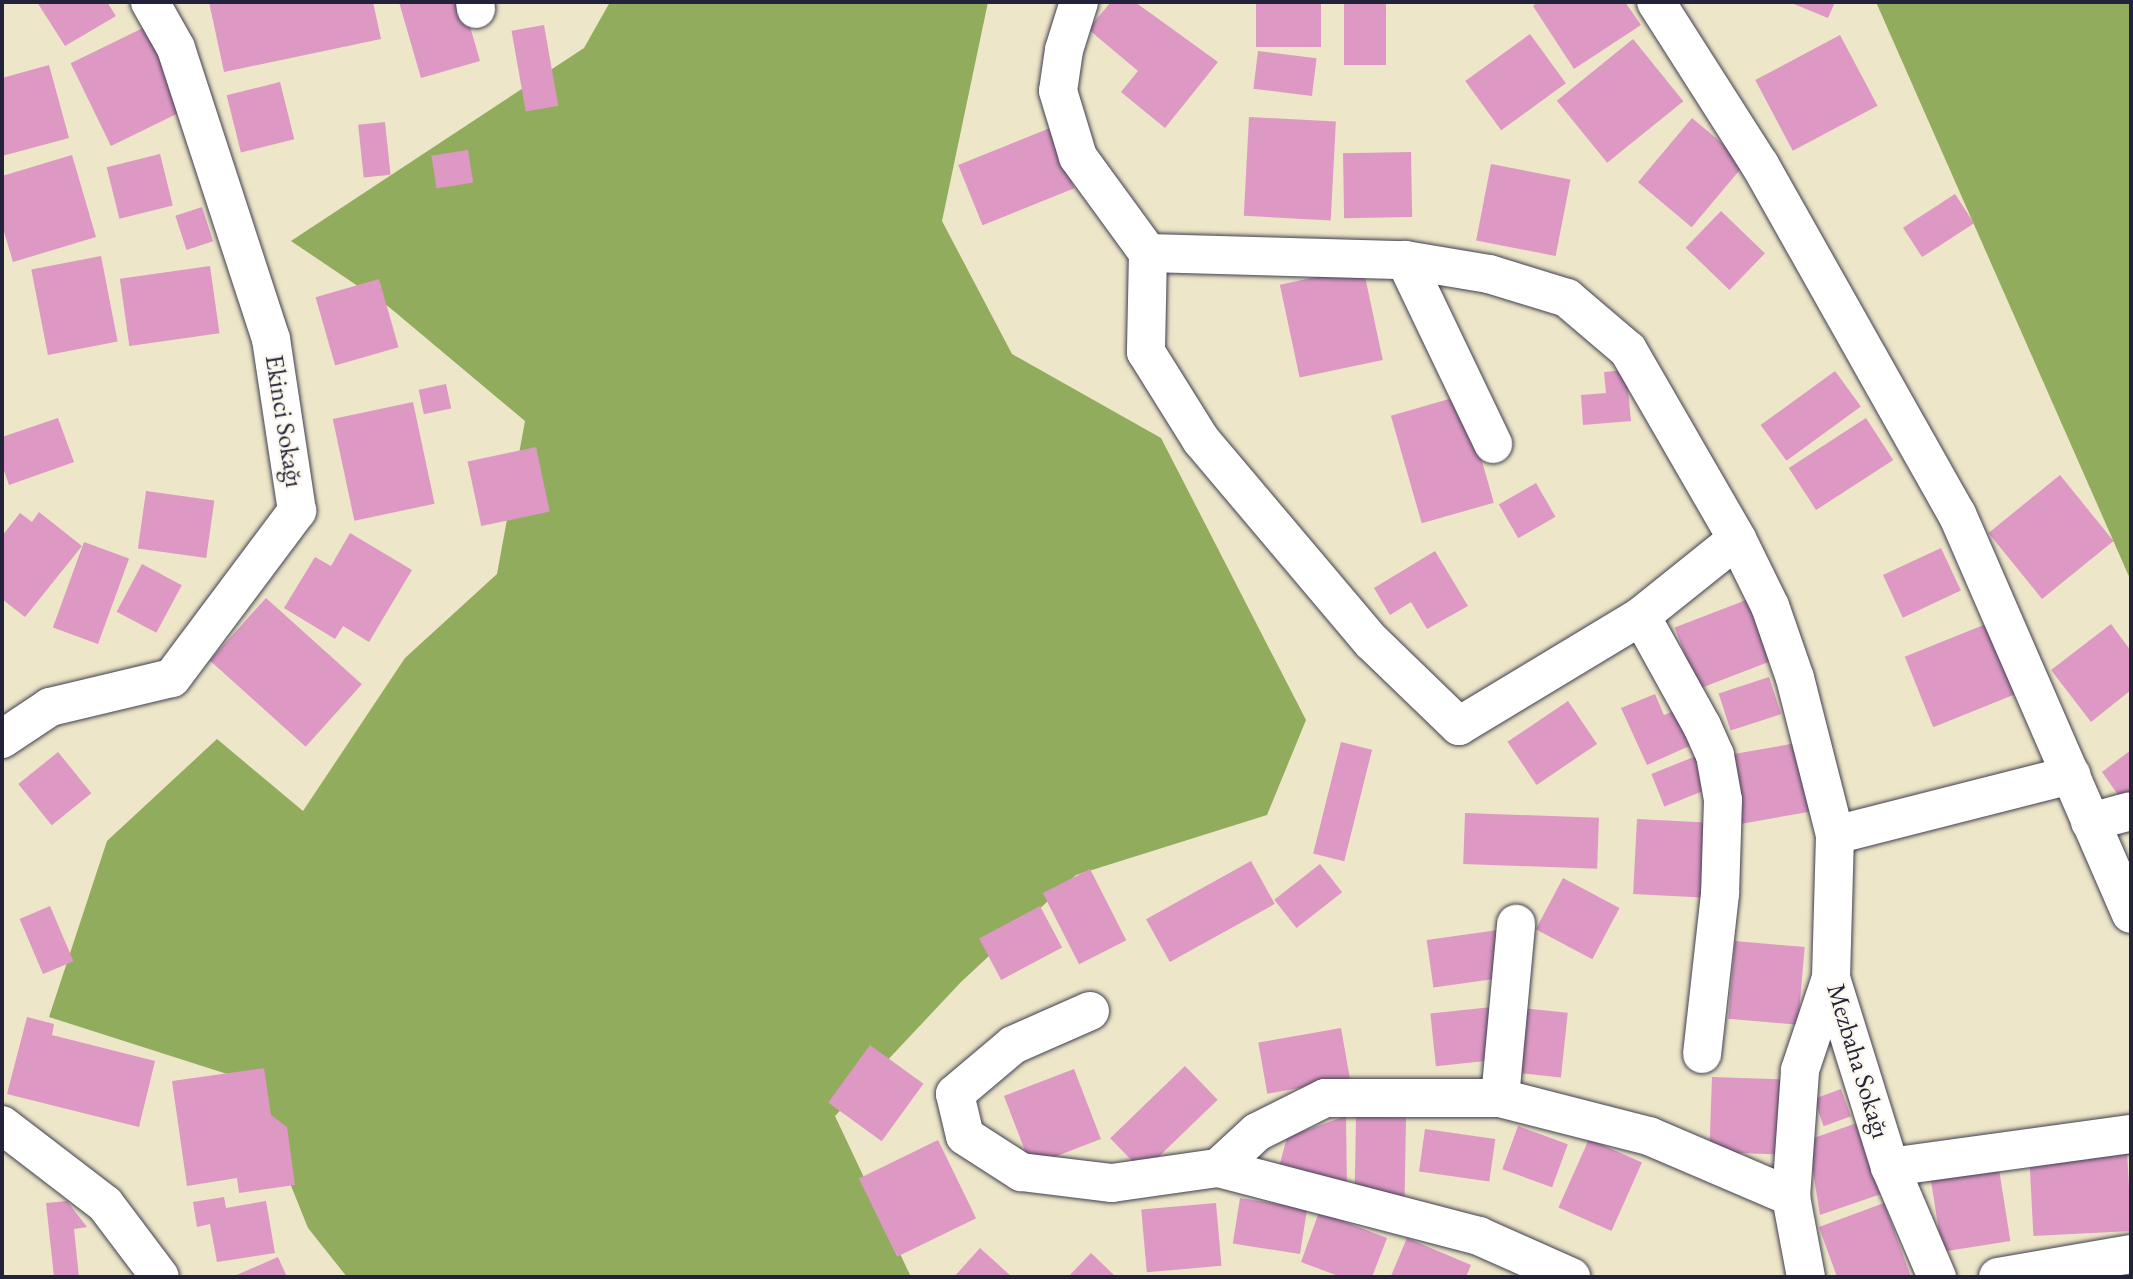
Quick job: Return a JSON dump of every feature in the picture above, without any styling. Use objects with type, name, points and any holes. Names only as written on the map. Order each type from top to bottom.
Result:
[{"type":"street","name":"Ekinci Sokağı","points":[[2,739],[50,707],[172,678],[298,511],[271,339],[176,48],[150,2]]},
{"type":"street","points":[[1079,2],[1064,50],[1058,91],[1078,157],[1148,253],[1146,352],[1201,440],[1372,642],[1459,726],[1641,616],[1737,540]]},
{"type":"street","points":[[1657,2],[1760,164],[1957,514],[2131,914]]},
{"type":"street","name":"Mezbaha Sokağı","points":[[1148,253],[1405,260],[1489,274],[1567,298],[1628,350],[1737,540],[1770,606],[1795,678],[1835,835],[1832,978],[1890,1167],[1937,1277]]},
{"type":"street","points":[[1405,260],[1493,444]]},
{"type":"street","points":[[1641,616],[1702,726],[1715,755],[1723,800],[1720,894],[1702,1054]]},
{"type":"street","points":[[1835,835],[2071,775]]},
{"type":"street","points":[[2090,822],[2131,811]]},
{"type":"street","points":[[1500,1098],[1516,925]]},
{"type":"street","points":[[1806,1277],[1791,1197],[1800,1070],[1832,978]]},
{"type":"street","points":[[1090,1011],[1013,1045],[955,1094],[965,1136],[1021,1172],[1112,1182],[1218,1168],[1479,1236],[1571,1277]]},
{"type":"street","points":[[1218,1168],[1257,1132],[1325,1098],[1500,1098],[1648,1136],[1791,1197]]},
{"type":"street","points":[[2,1125],[105,1204],[160,1277]]},
{"type":"street","points":[[1890,1167],[2131,1134]]},
{"type":"street","points":[[1998,1277],[2131,1254]]},
{"type":"green space","points":[[610,2],[988,2],[942,221],[1012,354],[1161,438],[1306,720],[1267,815],[1076,875],[961,982],[835,1116],[911,1277],[347,1277],[308,1228],[249,1081],[49,1017],[107,841],[217,739],[303,811],[405,658],[497,574],[525,421],[389,307],[291,241],[584,48]]},
{"type":"green space","points":[[1876,2],[2131,2],[2131,581]]},
{"type":"building","points":[[37,2],[107,2],[116,16],[65,46]]},
{"type":"building","points":[[209,2],[373,2],[381,39],[224,72]]},
{"type":"building","points":[[399,2],[463,2],[480,61],[421,78]]},
{"type":"building","points":[[1111,2],[1135,2],[1218,62],[1165,128],[1121,92],[1138,71],[1088,29]]},
{"type":"building","points":[[1256,2],[1321,2],[1321,47],[1256,47]]},
{"type":"building","points":[[1344,2],[1386,2],[1386,65],[1344,65]]},
{"type":"building","points":[[1538,2],[1625,2],[1641,25],[1574,69],[1533,6]]},
{"type":"building","points":[[1789,2],[1835,2],[1828,18]]},
{"type":"building","points":[[544,25],[558,106],[526,111],[512,31]]},
{"type":"building","points":[[147,26],[187,109],[111,146],[71,63]]},
{"type":"building","points":[[1530,34],[1566,83],[1501,130],[1465,81]]},
{"type":"building","points":[[1840,35],[1878,106],[1793,151],[1755,80]]},
{"type":"building","points":[[1633,39],[1683,101],[1607,163],[1557,101]]},
{"type":"building","points":[[1258,51],[1317,58],[1312,96],[1253,89]]},
{"type":"building","points":[[49,65],[69,138],[2,156],[2,78]]},
{"type":"building","points":[[280,82],[294,139],[241,153],[227,95]]},
{"type":"building","points":[[1249,117],[1336,122],[1331,220],[1244,216]]},
{"type":"building","points":[[1692,118],[1746,163],[1692,227],[1638,182]]},
{"type":"building","points":[[385,122],[391,175],[364,178],[358,125]]},
{"type":"building","points":[[1050,128],[1074,188],[983,225],[958,165]]},
{"type":"building","points":[[468,150],[473,183],[437,188],[431,156]]},
{"type":"building","points":[[1411,152],[1412,217],[1344,218],[1343,153]]},
{"type":"building","points":[[160,154],[173,205],[119,219],[107,167]]},
{"type":"building","points":[[72,155],[96,237],[13,262],[2,225],[2,176]]},
{"type":"building","points":[[1491,164],[1571,179],[1556,256],[1476,241]]},
{"type":"building","points":[[1955,194],[1974,223],[1922,257],[1903,228]]},
{"type":"building","points":[[202,207],[213,241],[186,250],[175,216]]},
{"type":"building","points":[[1721,211],[1765,253],[1729,290],[1686,248]]},
{"type":"building","points":[[101,256],[118,341],[48,355],[31,270]]},
{"type":"building","points":[[210,266],[219,333],[129,346],[120,279]]},
{"type":"building","points":[[1363,267],[1383,360],[1300,378],[1280,285]]},
{"type":"building","points":[[379,279],[399,347],[335,365],[316,297]]},
{"type":"building","points":[[1626,370],[1631,421],[1583,425],[1581,395],[1606,393],[1604,372]]},
{"type":"building","points":[[1835,371],[1861,407],[1786,461],[1761,425]]},
{"type":"building","points":[[446,384],[451,408],[424,414],[419,390]]},
{"type":"building","points":[[1463,395],[1494,503],[1422,523],[1391,416]]},
{"type":"building","points":[[413,402],[435,504],[354,521],[333,419]]},
{"type":"building","points":[[58,418],[74,462],[9,485],[2,465],[2,437]]},
{"type":"building","points":[[1866,418],[1893,460],[1816,510],[1789,468]]},
{"type":"building","points":[[536,447],[550,512],[481,526],[468,462]]},
{"type":"building","points":[[2060,475],[2113,541],[2042,599],[1989,533]]},
{"type":"building","points":[[1536,483],[1556,517],[1518,538],[1499,504]]},
{"type":"building","points":[[146,491],[214,501],[206,558],[138,548]]},
{"type":"building","points":[[39,512],[82,546],[25,617],[2,599],[2,536],[20,513],[32,522]]},
{"type":"building","points":[[350,533],[412,570],[369,642],[343,626],[335,639],[284,608],[315,557],[331,566]]},
{"type":"building","points":[[84,542],[129,558],[98,644],[53,628]]},
{"type":"building","points":[[1941,548],[1961,591],[1903,618],[1883,575]]},
{"type":"building","points":[[1435,551],[1468,606],[1427,629],[1411,602],[1390,615],[1374,588]]},
{"type":"building","points":[[142,564],[182,585],[156,633],[117,612]]},
{"type":"building","points":[[1754,597],[1778,659],[1698,689],[1675,627]]},
{"type":"building","points":[[266,598],[362,684],[306,747],[210,660]]},
{"type":"building","points":[[1991,622],[2019,692],[1933,727],[1905,657]]},
{"type":"building","points":[[2111,624],[2131,651],[2131,690],[2091,722],[2051,670]]},
{"type":"building","points":[[1769,677],[1781,714],[1731,730],[1719,693]]},
{"type":"building","points":[[1655,694],[1664,715],[1681,708],[1696,743],[1647,765],[1621,708]]},
{"type":"building","points":[[1568,701],[1597,744],[1537,785],[1507,742]]},
{"type":"building","points":[[1341,742],[1372,750],[1344,861],[1313,854]]},
{"type":"building","points":[[1802,742],[1814,811],[1733,825],[1721,756]]},
{"type":"building","points":[[2131,750],[2131,796],[2123,802],[2102,772]]},
{"type":"building","points":[[58,752],[91,793],[52,825],[18,784]]},
{"type":"building","points":[[1706,752],[1719,784],[1664,807],[1651,774]]},
{"type":"building","points":[[1465,813],[1599,818],[1597,869],[1463,864]]},
{"type":"building","points":[[1637,819],[1706,823],[1702,898],[1633,894]]},
{"type":"building","points":[[1251,861],[1275,904],[1170,962],[1146,919]]},
{"type":"building","points":[[1320,864],[1342,892],[1296,928],[1274,900]]},
{"type":"building","points":[[1090,869],[1126,940],[1079,964],[1043,893]]},
{"type":"building","points":[[1563,878],[1620,908],[1592,959],[1536,929]]},
{"type":"building","points":[[50,906],[73,961],[43,974],[20,919]]},
{"type":"building","points":[[1040,906],[1062,947],[1001,980],[979,938]]},
{"type":"building","points":[[1498,930],[1505,978],[1433,988],[1427,940]]},
{"type":"building","points":[[1735,941],[1805,947],[1798,1025],[1728,1019]]},
{"type":"building","points":[[1492,1007],[1498,1060],[1436,1066],[1430,1013]]},
{"type":"building","points":[[1522,1008],[1568,1013],[1561,1077],[1515,1073]]},
{"type":"building","points":[[27,1017],[54,1024],[52,1035],[155,1061],[139,1127],[7,1094]]},
{"type":"building","points":[[1341,1028],[1350,1079],[1267,1094],[1258,1043]]},
{"type":"building","points":[[870,1045],[923,1084],[882,1141],[828,1102]]},
{"type":"building","points":[[1185,1066],[1218,1100],[1143,1172],[1110,1138]]},
{"type":"building","points":[[264,1068],[271,1115],[287,1127],[295,1185],[239,1193],[237,1178],[187,1186],[172,1081]]},
{"type":"building","points":[[1074,1069],[1101,1139],[1031,1166],[1004,1096]]},
{"type":"building","points":[[1712,1077],[1785,1080],[1782,1155],[1709,1152]]},
{"type":"building","points":[[1841,1089],[1851,1116],[1824,1126],[1814,1099]]},
{"type":"building","points":[[1346,1116],[1347,1189],[1278,1171],[1287,1137]]},
{"type":"building","points":[[1356,1117],[1406,1118],[1405,1197],[1355,1196]]},
{"type":"building","points":[[1857,1123],[1881,1194],[1820,1215],[1808,1140]]},
{"type":"building","points":[[1518,1126],[1568,1144],[1552,1187],[1502,1169]]},
{"type":"building","points":[[1425,1129],[1495,1139],[1489,1181],[1419,1172]]},
{"type":"building","points":[[1589,1139],[1642,1163],[1611,1231],[1558,1208]]},
{"type":"building","points":[[938,1140],[976,1218],[897,1257],[859,1179]]},
{"type":"building","points":[[2127,1149],[2131,1231],[2033,1236],[2029,1154]]},
{"type":"building","points":[[1998,1163],[2010,1241],[1942,1252],[1930,1174]]},
{"type":"building","points":[[224,1197],[226,1208],[266,1201],[275,1253],[217,1262],[210,1224],[197,1227],[193,1202]]},
{"type":"building","points":[[1240,1198],[1307,1209],[1300,1254],[1233,1243]]},
{"type":"building","points":[[67,1201],[87,1227],[74,1229],[79,1277],[54,1277],[46,1203]]},
{"type":"building","points":[[1216,1203],[1221,1266],[1147,1272],[1141,1210]]},
{"type":"building","points":[[1884,1203],[1911,1277],[1837,1277],[1819,1227]]},
{"type":"building","points":[[1319,1212],[1387,1238],[1372,1277],[1341,1277],[1301,1262]]},
{"type":"building","points":[[1407,1238],[1471,1265],[1466,1277],[1391,1276]]},
{"type":"building","points":[[980,1248],[1012,1277],[954,1277]]},
{"type":"building","points":[[1091,1253],[1116,1277],[1068,1277]]},
{"type":"building","points":[[278,1257],[287,1277],[232,1277]]}]
